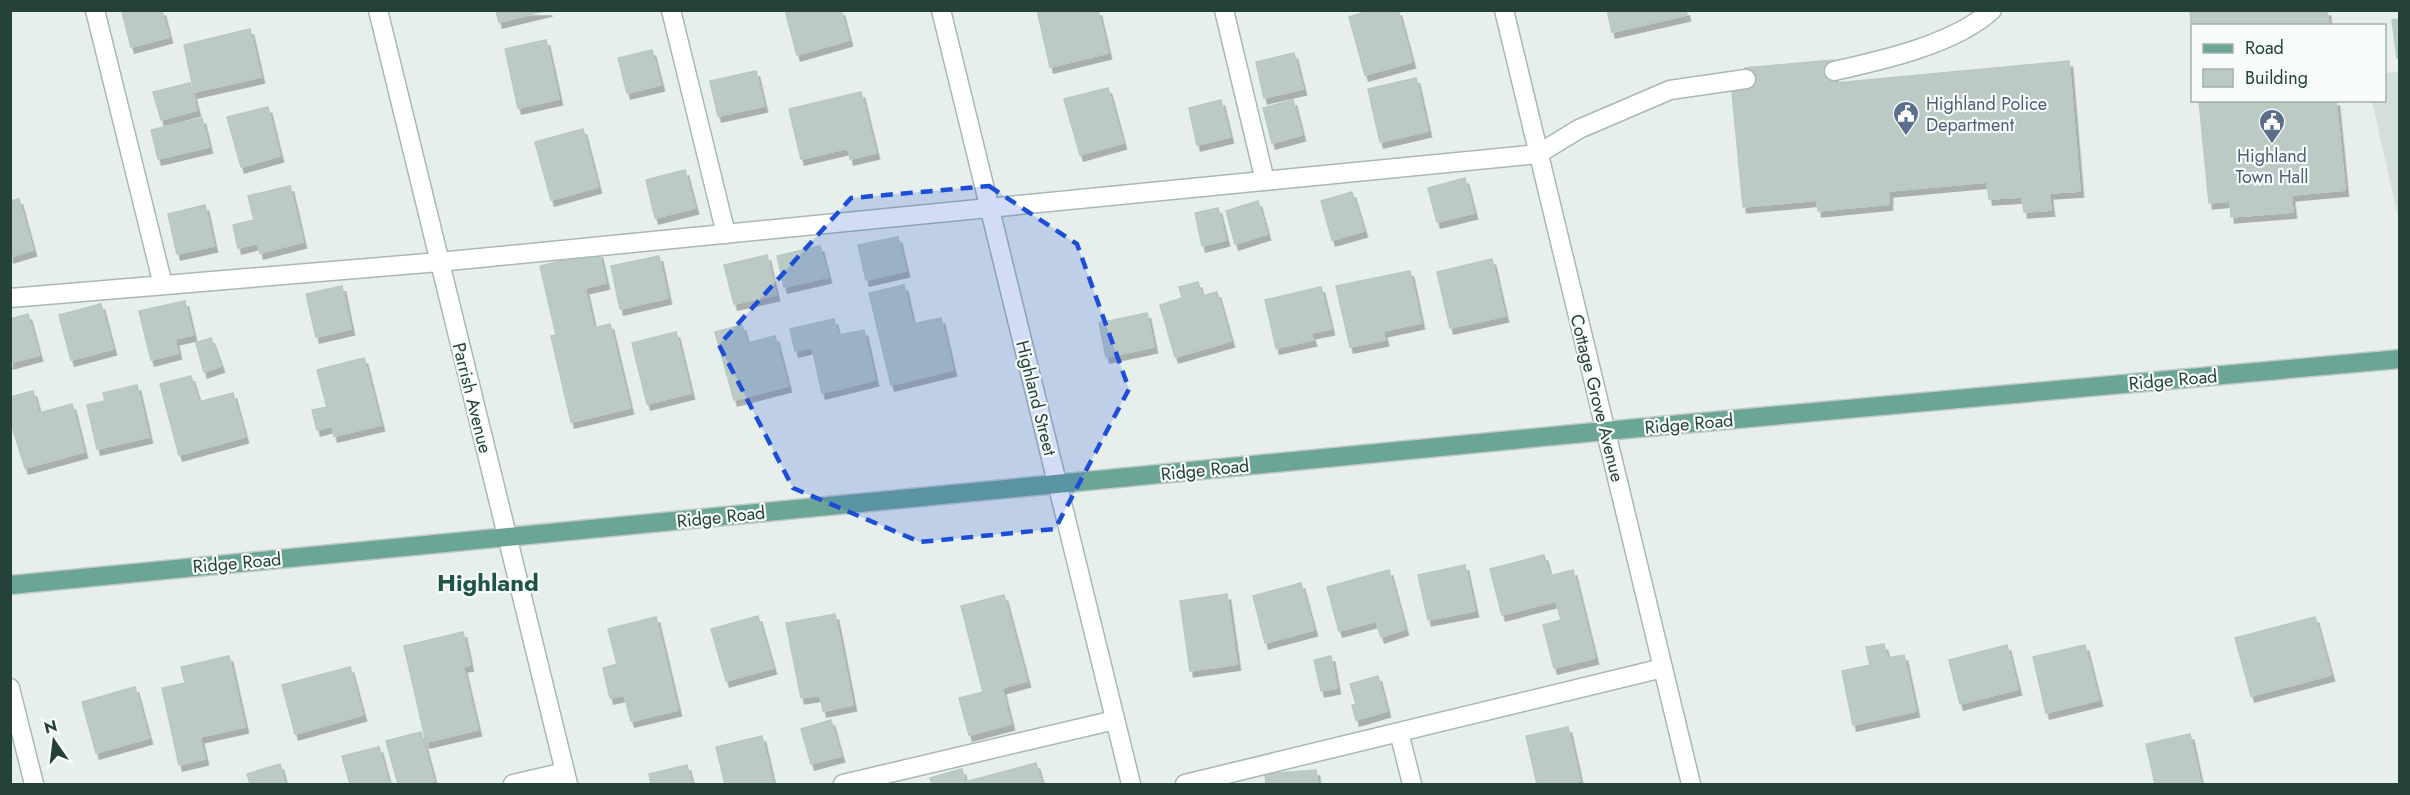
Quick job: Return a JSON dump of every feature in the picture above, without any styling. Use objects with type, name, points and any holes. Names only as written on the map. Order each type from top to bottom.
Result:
[{"type":"main road","name":"Ridge Road","points":[[10,585],[1605,431],[2400,359]]},
{"type":"street","points":[[95,10],[163,285]]},
{"type":"street","name":"Parrish Avenue","points":[[378,10],[566,778]]},
{"type":"street","points":[[670,10],[726,234]]},
{"type":"street","name":"Highland Street","points":[[941,10],[1131,784]]},
{"type":"street","points":[[1224,10],[1265,181]]},
{"type":"street","name":"Cottage Grove Avenue","points":[[1504,10],[1691,784]]},
{"type":"street","points":[[1834,71],[1936,43],[1983,19],[1992,10]]},
{"type":"street","points":[[10,298],[439,262],[1538,154],[1579,129],[1670,90],[1746,79]]},
{"type":"street","points":[[1185,784],[1663,668]]},
{"type":"street","points":[[10,688],[34,784]]},
{"type":"street","points":[[848,784],[1115,720]]},
{"type":"street","points":[[1399,732],[1412,784]]},
{"type":"street","points":[[513,784],[566,778]]},
{"type":"highlighted area","points":[[989,186],[1077,244],[1129,389],[1055,529],[920,542],[793,488],[719,345],[851,198]]},
{"type":"shaded area","points":[[2400,72],[2399,221],[2372,102],[2386,102],[2386,73]]},
{"type":"building","points":[[162,10],[169,37],[131,47],[122,12]]},
{"type":"building","points":[[496,10],[549,10],[499,22]]},
{"type":"building","points":[[785,10],[841,10],[849,40],[797,55]]},
{"type":"building","points":[[1037,10],[1098,10],[1108,53],[1050,67]]},
{"type":"building","points":[[1371,10],[1398,10],[1412,62],[1365,75],[1349,17]]},
{"type":"building","points":[[1607,10],[1686,10],[1687,15],[1612,32]]},
{"type":"building","points":[[2327,10],[2329,24],[2191,24],[2190,11]]},
{"type":"building","points":[[2400,19],[2400,58],[2397,58],[2392,20]]},
{"type":"building","points":[[250,29],[261,77],[194,92],[184,45]]},
{"type":"building","points":[[546,40],[559,99],[518,108],[505,49]]},
{"type":"building","points":[[652,50],[661,85],[627,93],[618,58]]},
{"type":"building","points":[[1294,53],[1303,89],[1264,98],[1256,62]]},
{"type":"building","name":"Highland Police Department","points":[[1833,60],[1835,83],[2069,61],[2080,191],[2049,193],[2051,210],[2024,212],[2022,197],[1989,199],[1987,182],[1889,191],[1889,204],[1818,211],[1817,200],[1743,207],[1732,92],[1747,90],[1745,68]]},
{"type":"building","points":[[756,71],[764,106],[718,116],[710,81]]},
{"type":"building","points":[[1416,78],[1428,131],[1380,142],[1368,89]]},
{"type":"building","points":[[190,83],[197,110],[161,120],[153,92]]},
{"type":"building","points":[[1108,88],[1123,143],[1080,155],[1064,99]]},
{"type":"building","points":[[861,92],[876,153],[850,159],[848,148],[801,159],[789,109]]},
{"type":"building","points":[[1221,100],[1230,137],[1197,145],[1189,108]]},
{"type":"building","points":[[1293,100],[1302,135],[1272,143],[1263,108]]},
{"type":"building","name":"Highland Town Hall","points":[[2199,102],[2336,102],[2345,190],[2291,195],[2293,212],[2231,217],[2230,201],[2209,203]]},
{"type":"building","points":[[268,107],[280,156],[241,167],[227,117]]},
{"type":"building","points":[[202,118],[209,147],[158,159],[151,130]]},
{"type":"building","points":[[583,129],[598,187],[551,200],[535,142]]},
{"type":"building","points":[[685,170],[695,208],[655,218],[646,180]]},
{"type":"building","points":[[1465,178],[1474,213],[1437,222],[1428,188]]},
{"type":"building","points":[[290,186],[303,242],[260,253],[258,243],[238,248],[233,225],[254,220],[248,196]]},
{"type":"building","points":[[1352,192],[1364,231],[1332,240],[1321,201]]},
{"type":"building","points":[[19,199],[33,250],[10,257],[10,201]]},
{"type":"building","points":[[1258,201],[1267,234],[1235,244],[1226,211]]},
{"type":"building","points":[[205,205],[214,246],[177,254],[168,214]]},
{"type":"building","points":[[1218,208],[1226,240],[1202,246],[1195,213]]},
{"type":"building","points":[[898,237],[906,271],[866,280],[858,245]]},
{"type":"building","points":[[820,246],[828,277],[784,287],[777,256]]},
{"type":"building","points":[[599,252],[606,283],[585,288],[594,328],[610,324],[630,408],[571,422],[551,336],[556,335],[540,266]]},
{"type":"building","points":[[767,255],[776,295],[734,304],[724,265]]},
{"type":"building","points":[[659,256],[668,298],[620,309],[611,266]]},
{"type":"building","points":[[1492,259],[1505,316],[1450,328],[1437,272]]},
{"type":"building","points":[[1410,271],[1421,323],[1383,331],[1385,340],[1350,347],[1336,286]]},
{"type":"building","points":[[1198,282],[1202,296],[1217,292],[1231,341],[1175,357],[1160,305],[1182,298],[1179,287]]},
{"type":"building","points":[[904,285],[913,324],[941,318],[953,370],[891,385],[869,293]]},
{"type":"building","points":[[342,286],[351,329],[316,337],[306,294]]},
{"type":"building","points":[[1321,287],[1331,329],[1311,333],[1313,340],[1276,348],[1265,300]]},
{"type":"building","points":[[185,301],[193,335],[175,339],[178,353],[151,360],[139,311]]},
{"type":"building","points":[[101,304],[113,349],[71,360],[59,315]]},
{"type":"building","points":[[1147,313],[1154,347],[1106,357],[1099,323]]},
{"type":"building","points":[[28,314],[39,355],[10,363],[10,319]]},
{"type":"building","points":[[834,319],[838,335],[864,330],[875,380],[822,393],[812,347],[795,351],[790,329]]},
{"type":"building","points":[[742,325],[747,343],[775,336],[788,386],[734,400],[715,332]]},
{"type":"building","points":[[676,332],[691,393],[647,404],[632,343]]},
{"type":"building","points":[[211,338],[221,366],[204,372],[196,343]]},
{"type":"building","points":[[364,358],[381,425],[334,436],[332,426],[317,430],[312,410],[327,407],[317,370]]},
{"type":"building","points":[[191,376],[199,402],[233,393],[245,437],[179,455],[160,384]]},
{"type":"building","points":[[137,385],[149,437],[97,449],[87,405],[105,401],[103,393]]},
{"type":"building","points":[[33,391],[39,413],[72,404],[84,452],[25,468],[10,420],[10,397]]},
{"type":"building","points":[[1544,555],[1550,576],[1573,570],[1595,658],[1554,668],[1543,625],[1561,620],[1556,601],[1502,615],[1490,569]]},
{"type":"building","points":[[1465,565],[1475,611],[1428,620],[1418,575]]},
{"type":"building","points":[[1389,570],[1405,629],[1381,637],[1376,621],[1339,631],[1327,587]]},
{"type":"building","points":[[1301,583],[1314,630],[1265,643],[1253,596]]},
{"type":"building","points":[[1227,594],[1237,664],[1190,671],[1180,601]]},
{"type":"building","points":[[1004,595],[1027,681],[1002,688],[1011,724],[969,735],[959,698],[983,692],[961,606]]},
{"type":"building","points":[[835,614],[853,705],[823,711],[820,695],[801,698],[786,623]]},
{"type":"building","points":[[758,616],[773,668],[726,681],[711,629]]},
{"type":"building","points":[[656,617],[678,710],[631,721],[624,695],[610,698],[603,668],[617,664],[608,629]]},
{"type":"building","points":[[2315,617],[2331,675],[2251,696],[2235,638]]},
{"type":"building","points":[[463,632],[470,665],[463,666],[478,730],[426,742],[404,646]]},
{"type":"building","points":[[1884,644],[1887,658],[1904,655],[1916,711],[1853,725],[1842,671],[1870,665],[1866,647]]},
{"type":"building","points":[[2007,645],[2018,689],[1960,704],[1949,660]]},
{"type":"building","points":[[2085,645],[2099,700],[2046,713],[2033,657]]},
{"type":"building","points":[[229,656],[245,727],[200,737],[205,759],[179,765],[162,688],[185,683],[181,667]]},
{"type":"building","points":[[1331,656],[1337,688],[1321,691],[1314,660]]},
{"type":"building","points":[[350,667],[363,715],[295,734],[282,685]]},
{"type":"building","points":[[1378,676],[1387,711],[1356,720],[1352,705],[1356,704],[1350,684]]},
{"type":"building","points":[[135,687],[149,738],[96,753],[82,702]]},
{"type":"building","points":[[831,720],[841,756],[811,764],[801,729]]},
{"type":"building","points":[[1568,727],[1580,781],[1564,784],[1537,784],[1526,736]]},
{"type":"building","points":[[421,732],[434,781],[421,784],[398,784],[386,741]]},
{"type":"building","points":[[2190,734],[2201,784],[2155,784],[2146,744]]},
{"type":"building","points":[[762,736],[773,783],[725,784],[716,747]]},
{"type":"building","points":[[379,747],[389,784],[350,784],[342,756]]},
{"type":"building","points":[[1036,763],[1042,784],[932,784],[930,778],[962,769],[965,782]]},
{"type":"building","points":[[280,764],[285,784],[250,784],[247,774]]},
{"type":"building","points":[[687,765],[692,784],[651,784],[649,774]]},
{"type":"building","points":[[1316,770],[1318,784],[1266,784],[1265,774]]},
{"type":"place","name":"Highland Police Department","points":[[1906,137]]},
{"type":"place","name":"Highland Town Hall","points":[[2272,145]]},
{"type":"district","name":"Highland","points":[[488,583]]}]
